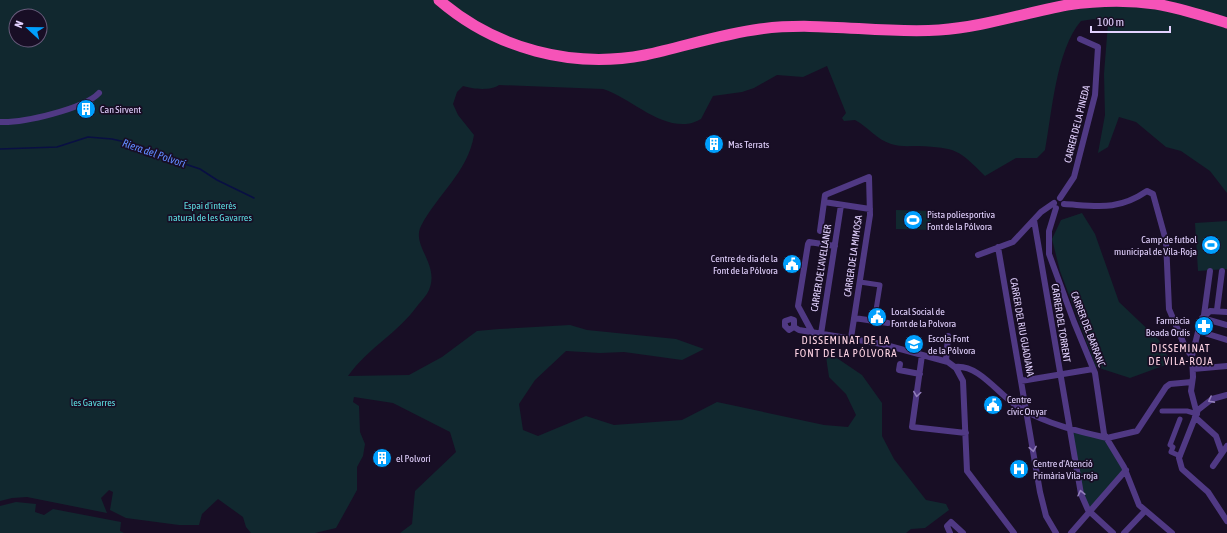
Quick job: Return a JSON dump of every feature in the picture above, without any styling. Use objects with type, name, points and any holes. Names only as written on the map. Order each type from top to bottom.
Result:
[{"type":"highway","points":[[439,0],[471,23],[503,41],[549,54],[588,59],[644,55],[738,32],[783,27],[839,26],[920,31],[952,29],[990,23],[1067,6],[1098,2],[1154,3],[1227,23]]},
{"type":"street","name":"CARRER DE LA PINEDA","points":[[1060,198],[1074,177],[1096,89],[1098,47],[1080,39]]},
{"type":"street","points":[[0,122],[19,122],[58,112],[90,101],[99,93]]},
{"type":"street","name":"CARRER DE LA MIMOSA","points":[[824,202],[825,195],[869,177],[870,210],[851,338]]},
{"type":"street","points":[[1064,204],[1084,207],[1119,204],[1131,201],[1147,191],[1153,194],[1166,241],[1169,309],[1186,348],[1192,356]]},
{"type":"street","points":[[978,255],[1013,242],[1034,220],[1055,205],[1056,199],[1060,198],[1063,200],[1064,204]]},
{"type":"street","points":[[820,231],[824,202],[870,210]]},
{"type":"street","points":[[1055,205],[1061,208],[1064,204]]},
{"type":"street","name":"CARRER DE L'AVELLANER","points":[[821,334],[841,205]]},
{"type":"street","name":"CARRER DEL BARRANC","points":[[1055,205],[1049,231],[1049,254],[1093,369],[1104,434],[1126,470],[1137,500],[1144,511],[1172,533]]},
{"type":"street","name":"CARRER DEL TORRENT","points":[[1034,220],[1080,494],[1090,512],[1113,533]]},
{"type":"street","points":[[812,332],[798,306],[808,244],[809,242],[835,246]]},
{"type":"street","name":"CARRER DEL RIU GUADIANA","points":[[998,247],[1044,509],[1049,523],[1056,533]]},
{"type":"street","points":[[1210,271],[1203,316],[1192,356],[1193,369],[1191,391],[1197,414],[1216,436],[1222,453]]},
{"type":"street","points":[[1217,310],[1222,271]]},
{"type":"street","points":[[860,282],[880,285],[876,310]]},
{"type":"street","points":[[1203,316],[1210,311],[1217,310],[1227,312]]},
{"type":"street","points":[[1203,316],[1227,325]]},
{"type":"street","points":[[854,318],[888,324]]},
{"type":"street","points":[[794,327],[821,334],[882,344],[946,361],[954,367],[963,381],[967,471],[1014,533]]},
{"type":"street","points":[[1198,331],[1227,340]]},
{"type":"street","points":[[946,361],[948,336]]},
{"type":"street","points":[[922,355],[912,427],[966,433]]},
{"type":"street","points":[[900,364],[899,370],[920,374]]},
{"type":"street","points":[[954,367],[960,366],[983,376],[1012,403],[1026,411],[1070,430],[1106,438],[1136,431],[1166,387],[1170,384],[1192,382]]},
{"type":"street","points":[[1193,369],[1227,366]]},
{"type":"street","points":[[1021,381],[1093,369]]},
{"type":"street","points":[[1227,395],[1212,399],[1197,414],[1180,456],[1181,466],[1210,495],[1227,521]]},
{"type":"street","points":[[1162,411],[1187,411],[1197,414]]},
{"type":"street","points":[[1180,419],[1170,445],[1173,447],[1171,452],[1180,456]]},
{"type":"street","points":[[1213,466],[1227,446]]},
{"type":"street","points":[[1071,533],[1126,470]]},
{"type":"street","points":[[1124,533],[1144,511]]},
{"type":"street","points":[[950,533],[947,526],[951,522],[964,533]]},
{"type":"green space","name":"Espai d'interès natural de les Gavarres","points":[[0,0],[1227,0],[1227,193],[1210,171],[1181,151],[1166,147],[1136,122],[1119,117],[1108,147],[1098,153],[1105,115],[1104,74],[1108,23],[1094,19],[1081,21],[1066,48],[1056,82],[1045,150],[1037,158],[1016,158],[985,176],[969,160],[949,149],[894,145],[881,139],[855,120],[844,121],[842,118],[846,113],[827,66],[803,77],[777,75],[754,88],[742,92],[713,96],[701,119],[688,124],[664,121],[603,89],[499,85],[486,89],[476,89],[463,86],[457,92],[453,104],[458,115],[474,135],[471,148],[459,172],[421,226],[419,233],[420,241],[431,272],[429,290],[426,296],[410,315],[365,357],[348,376],[409,375],[442,357],[477,331],[570,325],[587,330],[676,339],[704,349],[682,360],[624,352],[600,353],[566,351],[535,380],[519,404],[523,430],[538,436],[586,416],[614,425],[682,420],[717,402],[824,425],[848,427],[856,415],[846,394],[829,377],[825,350],[862,375],[882,403],[882,436],[894,459],[926,500],[946,504],[949,510],[925,528],[911,529],[906,533],[400,533],[412,524],[415,491],[456,452],[450,432],[393,403],[354,397],[353,402],[359,406],[360,432],[365,444],[363,456],[357,467],[357,490],[336,528],[315,533],[251,533],[246,527],[243,517],[218,499],[202,514],[199,525],[179,525],[126,518],[110,510],[113,492],[109,490],[101,498],[107,513],[27,497],[12,498],[0,501]]},
{"type":"green space","name":"Pista poliesportiva Font de la Pólvora","points":[[896,210],[931,211],[930,230],[896,229]]},
{"type":"green space","points":[[1082,213],[1095,234],[1119,302],[1159,340],[1171,363],[1130,378],[1096,367],[1060,271],[1052,239],[1061,220]]},
{"type":"green space","name":"Camp de futbol municipal de Vila-Roja","points":[[1227,221],[1227,269],[1198,271],[1195,223]]},
{"type":"green space","points":[[1071,431],[1105,440],[1125,472],[1090,511],[1085,504]]},
{"type":"green space","points":[[16,502],[36,504],[35,512],[44,515],[53,509],[121,522],[120,531],[124,533],[0,533],[0,506]]},
{"type":"waterway","name":"Riera del Polvorí","points":[[0,149],[57,147],[88,137],[112,139],[134,144],[200,169],[217,180],[254,198]]},
{"type":"place","name":"Can Sirvent","points":[[86,109]]},
{"type":"place","name":"Mas Terrats","points":[[714,144]]},
{"type":"place","name":"Pista poliesportiva Font de la Pólvora","points":[[913,220]]},
{"type":"place","name":"Camp de futbol municipal de Vila-Roja","points":[[1211,245]]},
{"type":"place","name":"Centre de dia de la Font de la Pólvora","points":[[792,264]]},
{"type":"place","name":"Local Social de Font de la Polvora","points":[[877,317]]},
{"type":"place","name":"Farmàcia Boada Ordis","points":[[1204,326]]},
{"type":"place","name":"Escola Font de la Pólvora","points":[[914,344]]},
{"type":"place","name":"Centre cívic Onyar","points":[[993,405]]},
{"type":"place","name":"el Polvorí","points":[[382,458]]},
{"type":"place","name":"Centre d'Atenció Primària Vila-roja","points":[[1019,469]]},
{"type":"district","name":"DISSEMINAT DE LA FONT DE LA PÓLVORA","points":[[846,346]]},
{"type":"district","name":"DISSEMINAT DE VILA-ROJA","points":[[1181,354]]},
{"type":"park label","name":"les Gavarres","points":[[93,402]]}]
